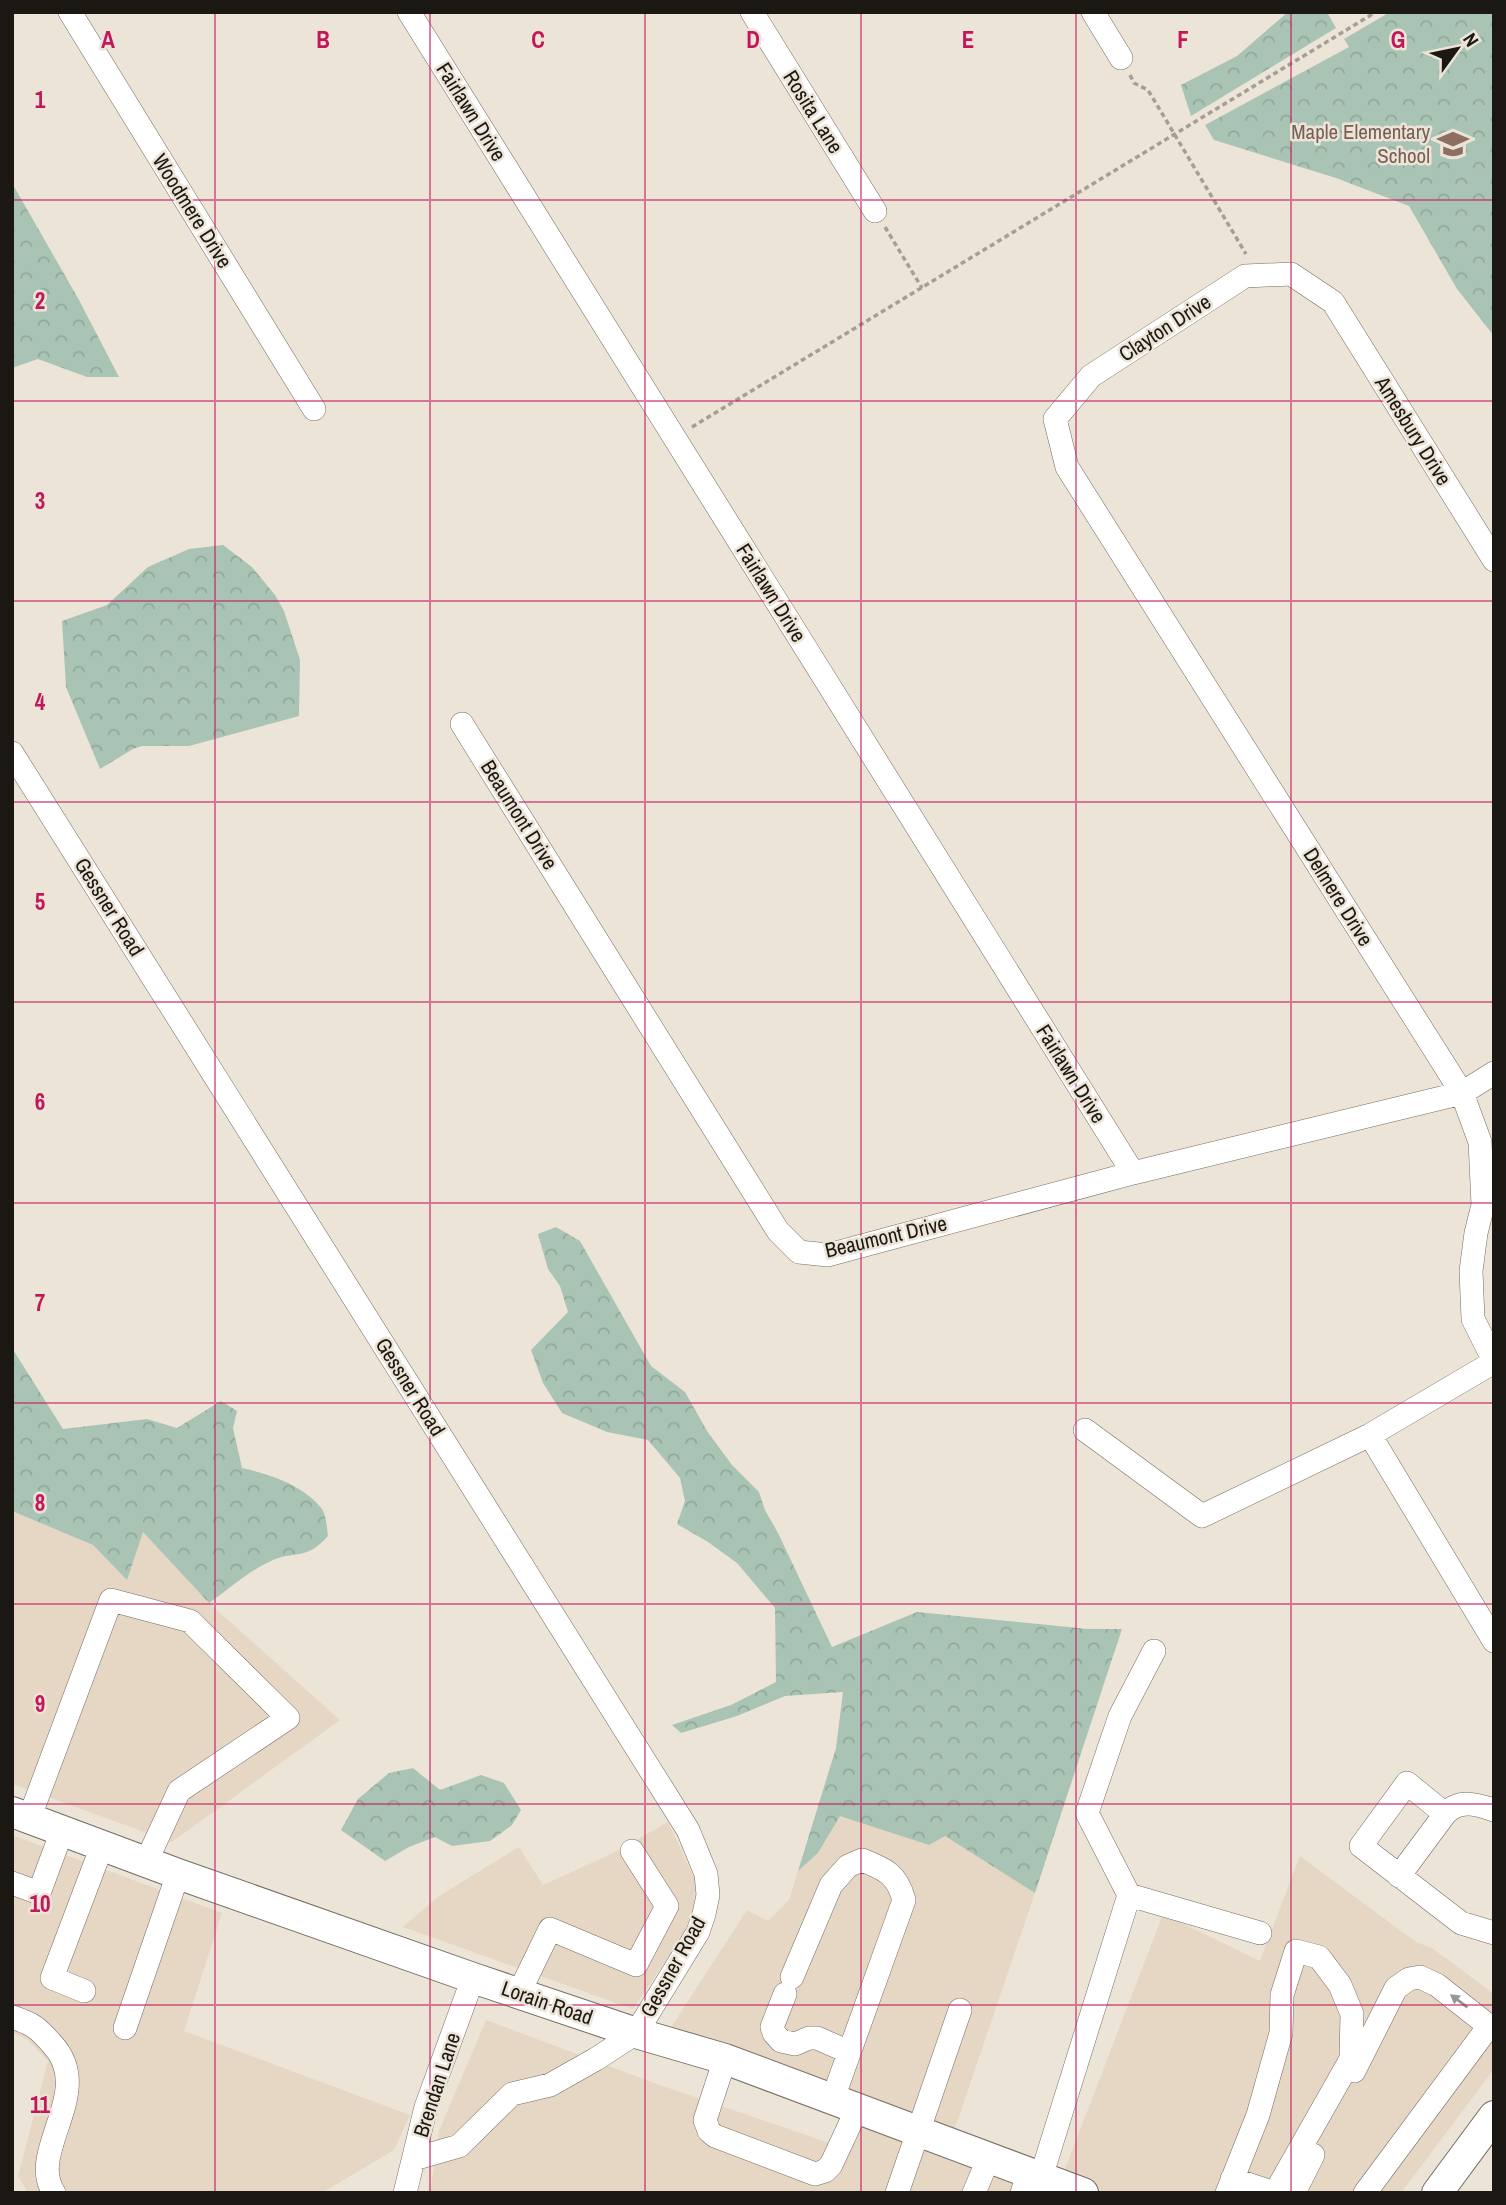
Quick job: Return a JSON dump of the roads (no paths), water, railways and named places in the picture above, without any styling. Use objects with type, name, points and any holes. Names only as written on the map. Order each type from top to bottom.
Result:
[{"type":"main road","name":"Lorain Road","points":[[20,1816],[473,1978],[636,2033],[725,2059],[989,2157],[1031,2181],[1083,2193]]},
{"type":"main road","points":[[1437,2193],[1494,2116]]},
{"type":"street","name":"Woodmere Drive","points":[[70,12],[314,409]]},
{"type":"street","name":"Fairlawn Drive","points":[[409,12],[1133,1173]]},
{"type":"street","name":"Rosita Lane","points":[[752,12],[875,211]]},
{"type":"street","points":[[1093,12],[1121,58]]},
{"type":"street","name":"Clayton Drive","points":[[1067,467],[1055,419],[1091,376],[1245,276],[1291,274],[1333,302]]},
{"type":"street","name":"Amesbury Drive","points":[[1333,302],[1494,559]]},
{"type":"street","name":"Delmere Drive","points":[[1067,467],[1462,1093],[1479,1142],[1483,1205],[1471,1271],[1473,1319],[1494,1361]]},
{"type":"street","name":"Beaumont Drive","points":[[462,724],[778,1231],[799,1252],[828,1255],[1133,1173],[1462,1093],[1494,1073]]},
{"type":"street","name":"Gessner Road","points":[[12,753],[688,1830],[706,1874],[708,1895],[698,1931],[636,2033]]},
{"type":"street","points":[[1085,1430],[1202,1516],[1370,1435],[1494,1361]]},
{"type":"street","points":[[1370,1435],[1494,1641]]},
{"type":"street","points":[[20,1816],[111,1600],[190,1620],[288,1718],[179,1791],[146,1862]]},
{"type":"street","points":[[1031,2181],[1129,1895],[1087,1813],[1120,1716],[1154,1651]]},
{"type":"street","points":[[1445,1814],[1407,1783],[1361,1846],[1461,1923],[1494,1933]]},
{"type":"street","points":[[1399,1876],[1452,1807],[1467,1803],[1494,1810]]},
{"type":"street","points":[[12,1883],[39,1893],[62,1831]]},
{"type":"street","points":[[85,1992],[52,1979],[102,1846]]},
{"type":"street","points":[[519,1993],[550,1928],[636,1965],[667,1906],[632,1851]]},
{"type":"street","points":[[725,2059],[705,2120],[709,2131],[715,2136],[815,2174],[825,2171],[831,2165],[845,2102],[849,2052],[904,1900],[901,1885],[886,1869],[862,1860],[848,1866],[831,1885],[772,2027],[774,2034],[781,2041],[795,2044],[809,2038],[817,2038],[849,2052]]},
{"type":"street","points":[[125,2028],[178,1874]]},
{"type":"street","points":[[1129,1895],[1260,1933]]},
{"type":"street","points":[[653,1934],[687,1949]]},
{"type":"street","points":[[1296,1951],[1319,1956],[1340,1985],[1352,2014],[1351,2059],[1275,2193],[1230,2186],[1258,2115],[1282,2033],[1282,1995],[1296,1951]]},
{"type":"street","name":"Brendan Lane","points":[[404,2192],[426,2107],[473,1978]]},
{"type":"street","points":[[1294,2193],[1396,1988],[1409,1979],[1420,1978],[1437,1985],[1491,2028],[1364,2193]]},
{"type":"street","points":[[897,2193],[960,2010]]},
{"type":"street","points":[[12,2017],[34,2024],[62,2055],[69,2083],[48,2159],[50,2186],[54,2193]]},
{"type":"street","points":[[414,2159],[459,2146],[512,2094],[550,2085],[636,2033]]},
{"type":"street","points":[[974,2193],[989,2157]]},
{"type":"place","name":"Maple Elementary School","points":[[1453,144]]}]
